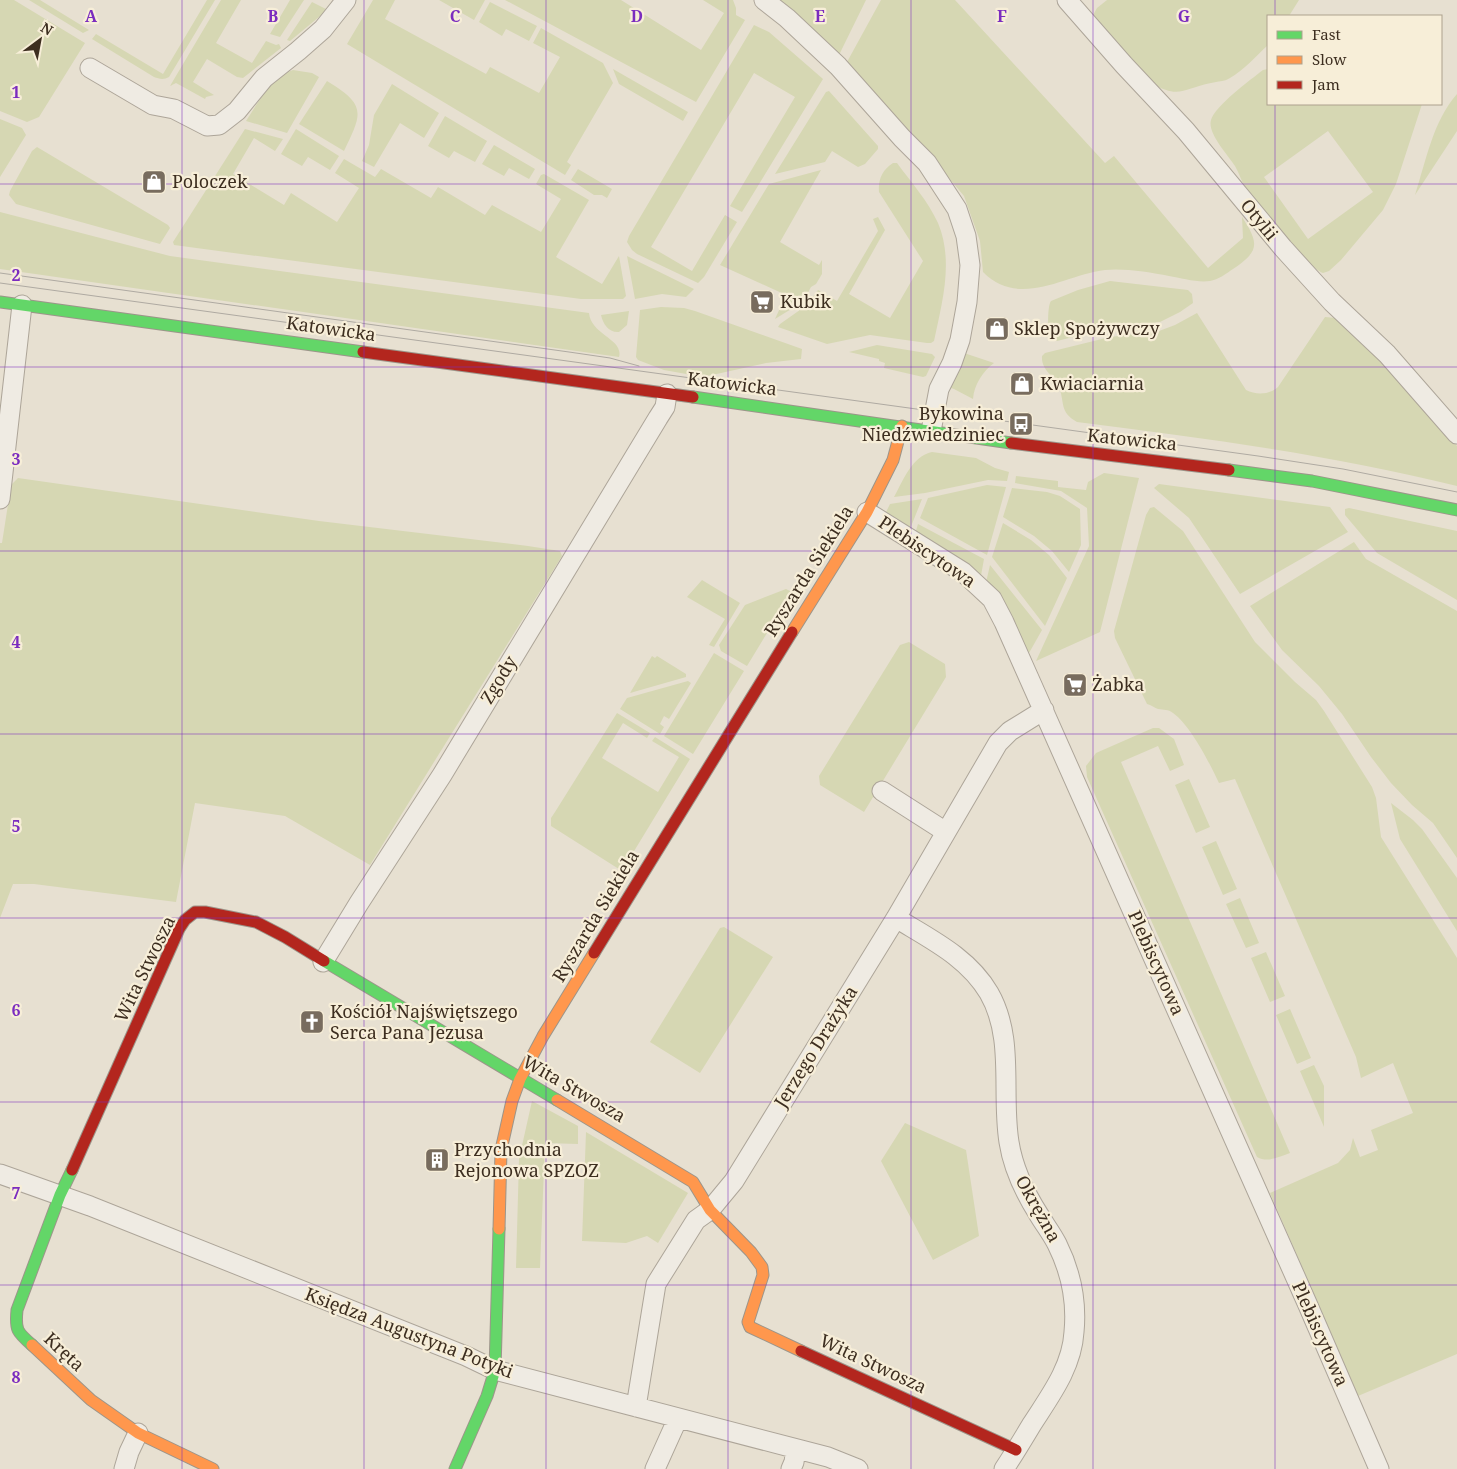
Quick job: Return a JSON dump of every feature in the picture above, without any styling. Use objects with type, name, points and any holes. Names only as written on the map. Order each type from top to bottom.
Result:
[{"type":"street","points":[[90,68],[153,105],[174,109],[207,126],[219,125],[237,111],[264,78],[323,28],[346,0]]},
{"type":"street","points":[[764,0],[787,18],[838,66],[902,138],[927,163],[957,209],[966,236],[970,265],[967,302],[960,340],[952,363],[939,389],[931,431]]},
{"type":"street","name":"Otylii","points":[[1067,0],[1124,65],[1186,131],[1283,248],[1332,302],[1387,354],[1457,434]]},
{"type":"street","name":"Katowicka","points":[[0,302],[902,426],[1046,448],[1212,466],[1312,481],[1457,510]]},
{"type":"street","points":[[0,499],[22,305]]},
{"type":"street","name":"Zgody","points":[[323,962],[442,775],[665,407],[667,394]]},
{"type":"street","name":"Ryszarda Siekiela","points":[[455,1469],[487,1396],[495,1370],[501,1150],[512,1101],[520,1078],[543,1036],[867,512],[893,460],[902,426]]},
{"type":"street","name":"Plebiscytowa","points":[[867,512],[948,561],[977,583],[992,599],[1019,653],[1378,1469]]},
{"type":"street","name":"Jerzego Drażyka","points":[[636,1407],[656,1284],[696,1220],[710,1210],[734,1181],[896,918],[998,743],[1010,731],[1044,710]]},
{"type":"street","points":[[882,791],[946,832]]},
{"type":"street","name":"Wita Stwosza","points":[[60,1195],[179,929],[185,920],[195,912],[205,912],[256,922],[611,1130],[693,1182],[710,1210],[752,1252],[762,1267],[763,1275],[748,1322],[750,1326],[1016,1450]]},
{"type":"street","name":"Okrężna","points":[[896,918],[953,954],[969,967],[990,994],[997,1011],[1004,1041],[1009,1142],[1015,1169],[1030,1202],[1065,1259],[1072,1284],[1075,1310],[1074,1333],[1066,1367],[1053,1392],[1004,1469]]},
{"type":"street","name":"Księdza Augustyna Potyki","points":[[0,1174],[60,1195],[466,1356],[495,1370],[828,1457],[858,1469]]},
{"type":"street","name":"Kręta","points":[[60,1195],[17,1310],[16,1323],[18,1333],[91,1400],[138,1433],[213,1469]]},
{"type":"street","points":[[655,1469],[678,1418]]},
{"type":"street","points":[[124,1469],[129,1452],[138,1433]]},
{"type":"street","points":[[791,1469],[796,1449]]},
{"type":"green space","points":[[0,0],[14,0],[85,43],[39,117],[27,122],[0,111]]},
{"type":"green space","points":[[29,0],[40,0],[89,30],[83,33]]},
{"type":"green space","points":[[207,0],[215,0],[167,78],[154,77],[92,39],[96,34],[163,74]]},
{"type":"green space","points":[[221,0],[241,0],[216,43],[252,63],[266,41],[276,45],[279,44],[281,48],[243,78],[237,77],[207,59],[193,82],[214,95],[205,99],[176,83],[170,86]]},
{"type":"green space","points":[[290,0],[304,0],[280,37],[270,34]]},
{"type":"green space","points":[[373,0],[395,0],[385,19],[486,74],[490,67],[539,93],[560,57],[533,43],[541,28],[603,63],[613,83],[567,162],[571,165],[565,175],[347,44]]},
{"type":"green space","points":[[439,0],[485,0],[474,20]]},
{"type":"green space","points":[[505,0],[621,0],[701,50],[724,13],[703,0],[733,0],[736,15],[745,20],[696,102]]},
{"type":"green space","points":[[778,0],[866,0],[839,55],[812,28]]},
{"type":"green space","points":[[881,0],[955,0],[1105,163],[1114,156],[1208,268],[1243,238],[1242,217],[1254,240],[1254,246],[1248,257],[1219,278],[1210,281],[1195,281],[1137,271],[1105,270],[1042,287],[1027,289],[1012,288],[997,283],[983,272],[980,241],[964,196],[847,62]]},
{"type":"green space","points":[[1107,0],[1299,0],[1290,15],[1267,15],[1267,46],[1235,75],[1225,80],[1175,92],[1152,83],[1092,17],[1097,8]]},
{"type":"green space","points":[[312,2],[326,9],[325,12],[290,41],[287,40]]},
{"type":"green space","points":[[490,2],[537,26],[529,41],[506,29],[502,36],[479,22]]},
{"type":"green space","points":[[754,25],[769,32],[823,79],[742,212],[730,206],[795,97],[754,73],[651,247],[692,271],[725,215],[737,222],[704,277],[698,283],[637,254],[627,242]]},
{"type":"green space","points":[[613,69],[688,112],[683,121],[619,84]]},
{"type":"green space","points":[[1267,69],[1267,105],[1422,105],[1396,184],[1383,210],[1341,260],[1329,271],[1323,273],[1316,269],[1282,234],[1245,187],[1235,166],[1215,137],[1212,131],[1211,120],[1219,108],[1263,70]],"holes":[[[1328,131],[1373,192],[1308,239],[1264,177]]]},
{"type":"green space","points":[[293,70],[312,73],[319,77],[287,133],[246,121],[271,84],[285,73]]},
{"type":"green space","points":[[327,81],[349,97],[355,103],[357,110],[355,127],[344,151],[299,124]]},
{"type":"green space","points":[[392,84],[439,113],[424,138],[400,123],[374,167],[362,161],[369,145],[374,115]]},
{"type":"green space","points":[[829,91],[878,146],[878,149],[865,164],[858,167],[832,151],[825,162],[775,174],[826,92]]},
{"type":"green space","points":[[1457,94],[1457,131],[1415,195],[1436,129],[1442,116]]},
{"type":"green space","points":[[445,116],[487,141],[475,162],[454,151],[449,158],[428,146]]},
{"type":"green space","points":[[0,119],[22,128],[26,135],[0,177]]},
{"type":"green space","points":[[245,129],[283,139],[275,151],[254,138],[233,174],[284,205],[291,193],[337,222],[359,188],[335,173],[344,159],[375,177],[381,169],[431,198],[438,187],[485,215],[492,205],[541,232],[561,199],[536,184],[541,175],[544,174],[589,200],[556,257],[602,284],[619,256],[626,296],[623,299],[581,299],[174,245],[173,242]]},
{"type":"green space","points":[[296,129],[339,156],[330,170],[308,157],[302,166],[281,154]]},
{"type":"green space","points":[[494,145],[535,169],[529,179],[509,168],[504,176],[482,164]]},
{"type":"green space","points":[[37,147],[168,225],[170,228],[160,244],[16,204],[9,195],[10,191],[32,151]]},
{"type":"green space","points":[[893,163],[897,163],[924,199],[938,223],[943,237],[946,267],[945,282],[934,341],[927,343],[870,335],[827,344],[778,327],[807,305],[818,290],[837,301],[878,231],[873,219],[878,217],[885,230],[849,294],[890,318],[923,261],[879,192],[881,176]]},
{"type":"green space","points":[[578,169],[612,189],[607,198],[602,195],[594,195],[571,180]]},
{"type":"green space","points":[[821,170],[780,242],[819,265],[822,260],[822,274],[801,303],[775,319],[786,295],[720,265],[769,184]]},
{"type":"green space","points":[[0,212],[170,256],[589,313],[595,327],[617,346],[619,357],[0,269]]},
{"type":"green space","points":[[627,256],[694,289],[686,297],[662,294],[635,299]]},
{"type":"green space","points":[[1110,281],[1188,290],[1192,294],[1193,303],[1160,322],[1105,329],[1057,341],[1049,340],[1048,314],[1051,301],[1078,290]]},
{"type":"green space","points":[[661,307],[684,308],[695,311],[802,349],[801,359],[766,363],[703,377],[664,370],[638,360],[636,357],[640,310]]},
{"type":"green space","points":[[629,311],[627,325],[619,332],[612,331],[607,327],[601,315]]},
{"type":"green space","points":[[1197,313],[1246,390],[1254,393],[1271,392],[1278,387],[1325,317],[1336,318],[1396,375],[1457,446],[1457,486],[1315,456],[1077,422],[1067,414],[1059,387],[1042,361],[1042,356],[1045,353],[1110,337],[1159,331]]},
{"type":"green space","points":[[877,345],[932,354],[935,357],[926,376],[923,377],[884,368],[885,363],[879,361],[879,359],[849,352]]},
{"type":"green space","points":[[961,352],[994,363],[980,379],[973,399],[945,386]]},
{"type":"green space","points":[[932,452],[976,458],[995,468],[1009,472],[1007,481],[988,480],[925,493],[894,497],[905,477],[919,458]]},
{"type":"green space","points":[[1104,473],[1139,478],[1100,632],[1036,661],[1089,546],[1087,508],[1061,491],[1015,483],[1016,476],[1058,481],[1058,487],[1086,490],[1088,482]]},
{"type":"green space","points":[[18,478],[319,521],[528,546],[560,551],[562,556],[370,865],[285,816],[195,803],[176,902],[34,884],[13,884],[0,918],[0,543],[2,543],[11,485]]},
{"type":"green space","points":[[1159,484],[1330,507],[1348,532],[1240,594],[1189,518],[1154,488]]},
{"type":"green space","points":[[987,485],[1006,487],[987,555],[920,518],[928,498]]},
{"type":"green space","points":[[1012,488],[1047,492],[1060,496],[1080,509],[1081,545],[1069,572],[1052,551],[1034,536],[1003,517]]},
{"type":"green space","points":[[922,499],[908,534],[883,518],[890,504]]},
{"type":"green space","points":[[1154,507],[1183,531],[1255,642],[1316,700],[1324,711],[1372,787],[1376,798],[1381,837],[1457,958],[1457,1354],[1358,1396],[1270,1193],[1338,1163],[1350,1150],[1353,1138],[1360,1157],[1378,1150],[1371,1130],[1413,1113],[1393,1063],[1361,1078],[1356,1057],[1235,779],[1219,783],[1199,746],[1180,719],[1169,711],[1147,704],[1115,638],[1114,631],[1146,515],[1150,508]]},
{"type":"green space","points":[[1349,508],[1457,531],[1457,600],[1377,553],[1345,515],[1345,509]]},
{"type":"green space","points":[[1003,523],[1031,540],[1049,555],[1067,578],[1045,626],[992,557]]},
{"type":"green space","points":[[918,524],[984,559],[980,581],[914,537]]},
{"type":"green space","points":[[1354,542],[1366,559],[1457,611],[1457,858],[1433,823],[1391,783],[1342,714],[1319,686],[1282,650],[1250,606]]},
{"type":"green space","points":[[990,565],[1042,630],[1029,653],[1024,655],[985,587]]},
{"type":"green space","points":[[702,580],[740,603],[714,647],[709,645],[725,619],[687,597]]},
{"type":"green space","points":[[786,589],[792,592],[747,666],[721,651],[719,645],[745,605]]},
{"type":"green space","points":[[909,642],[945,664],[946,677],[864,812],[820,785],[819,776],[900,645]]},
{"type":"green space","points":[[714,653],[744,671],[693,754],[664,736]]},
{"type":"green space","points":[[652,656],[655,658],[657,656],[686,674],[686,677],[630,693]]},
{"type":"green space","points":[[688,681],[691,683],[669,719],[664,716],[660,724],[664,727],[660,734],[620,709],[627,698]]},
{"type":"green space","points":[[617,713],[650,733],[647,738],[623,723],[602,758],[658,792],[679,757],[652,741],[655,737],[690,759],[622,871],[551,826],[551,818]]},
{"type":"green space","points":[[1153,728],[1159,728],[1174,739],[1184,765],[1170,771],[1158,746],[1121,762],[1290,1153],[1277,1158],[1261,1159],[1257,1157],[1087,777],[1086,766],[1096,753]]},
{"type":"green space","points":[[1189,779],[1210,827],[1196,833],[1175,785]]},
{"type":"green space","points":[[1391,803],[1422,829],[1457,878],[1457,931],[1400,839]]},
{"type":"green space","points":[[1216,841],[1237,889],[1223,895],[1202,847]]},
{"type":"green space","points":[[1240,898],[1259,943],[1246,948],[1226,904]]},
{"type":"green space","points":[[724,927],[773,957],[700,1073],[650,1042],[720,928]]},
{"type":"green space","points":[[1266,952],[1285,996],[1270,1002],[1251,958]]},
{"type":"green space","points":[[1290,1009],[1311,1058],[1297,1064],[1276,1015]]},
{"type":"green space","points":[[1314,1065],[1324,1086],[1324,1127],[1300,1071]]},
{"type":"green space","points":[[532,1101],[578,1126],[578,1144],[545,1143],[540,1268],[516,1268],[519,1159]]},
{"type":"green space","points":[[905,1123],[966,1150],[979,1236],[933,1260],[881,1161]]},
{"type":"green space","points":[[586,1132],[688,1193],[658,1243],[647,1236],[626,1243],[582,1241]]},
{"type":"tram line","points":[[0,273],[569,352],[610,358],[639,366]]},
{"type":"tram line","points":[[0,283],[1258,456],[1343,469],[1457,492]]},
{"type":"traffic: fast","points":[[0,302],[363,352]]},
{"type":"traffic: fast","points":[[693,397],[1011,443]]},
{"type":"traffic: fast","points":[[1229,470],[1312,481],[1457,510]]},
{"type":"traffic: fast","points":[[324,961],[557,1100]]},
{"type":"traffic: fast","points":[[32,1345],[18,1330],[16,1322],[17,1310],[60,1195],[72,1170]]},
{"type":"traffic: fast","points":[[455,1469],[487,1396],[495,1370],[499,1229]]},
{"type":"traffic: slow","points":[[792,632],[867,512],[893,460],[902,426]]},
{"type":"traffic: slow","points":[[499,1229],[501,1150],[512,1101],[520,1079],[543,1036],[594,953]]},
{"type":"traffic: slow","points":[[557,1100],[693,1182],[710,1210],[751,1252],[762,1267],[763,1275],[748,1322],[750,1327],[801,1351]]},
{"type":"traffic: slow","points":[[32,1345],[91,1400],[138,1433],[213,1469]]},
{"type":"traffic: jam","points":[[363,352],[693,397]]},
{"type":"traffic: jam","points":[[1011,443],[1229,470]]},
{"type":"traffic: jam","points":[[594,953],[792,632]]},
{"type":"traffic: jam","points":[[72,1170],[179,929],[185,920],[195,912],[205,912],[256,922],[324,961]]},
{"type":"traffic: jam","points":[[801,1351],[1016,1450]]},
{"type":"place","name":"Poloczek","points":[[154,182]]},
{"type":"place","name":"Kubik","points":[[762,302]]},
{"type":"place","name":"Sklep Spożywczy","points":[[997,329]]},
{"type":"place","name":"Kwiaciarnia","points":[[1022,384]]},
{"type":"place","name":"Bykowina Niedźwiedziniec","points":[[1021,424]]},
{"type":"place","name":"Żabka","points":[[1075,685]]},
{"type":"place","name":"Kościół Najświętszego Serca Pana Jezusa","points":[[312,1022]]},
{"type":"place","name":"Przychodnia Rejonowa SPZOZ","points":[[437,1160]]}]
